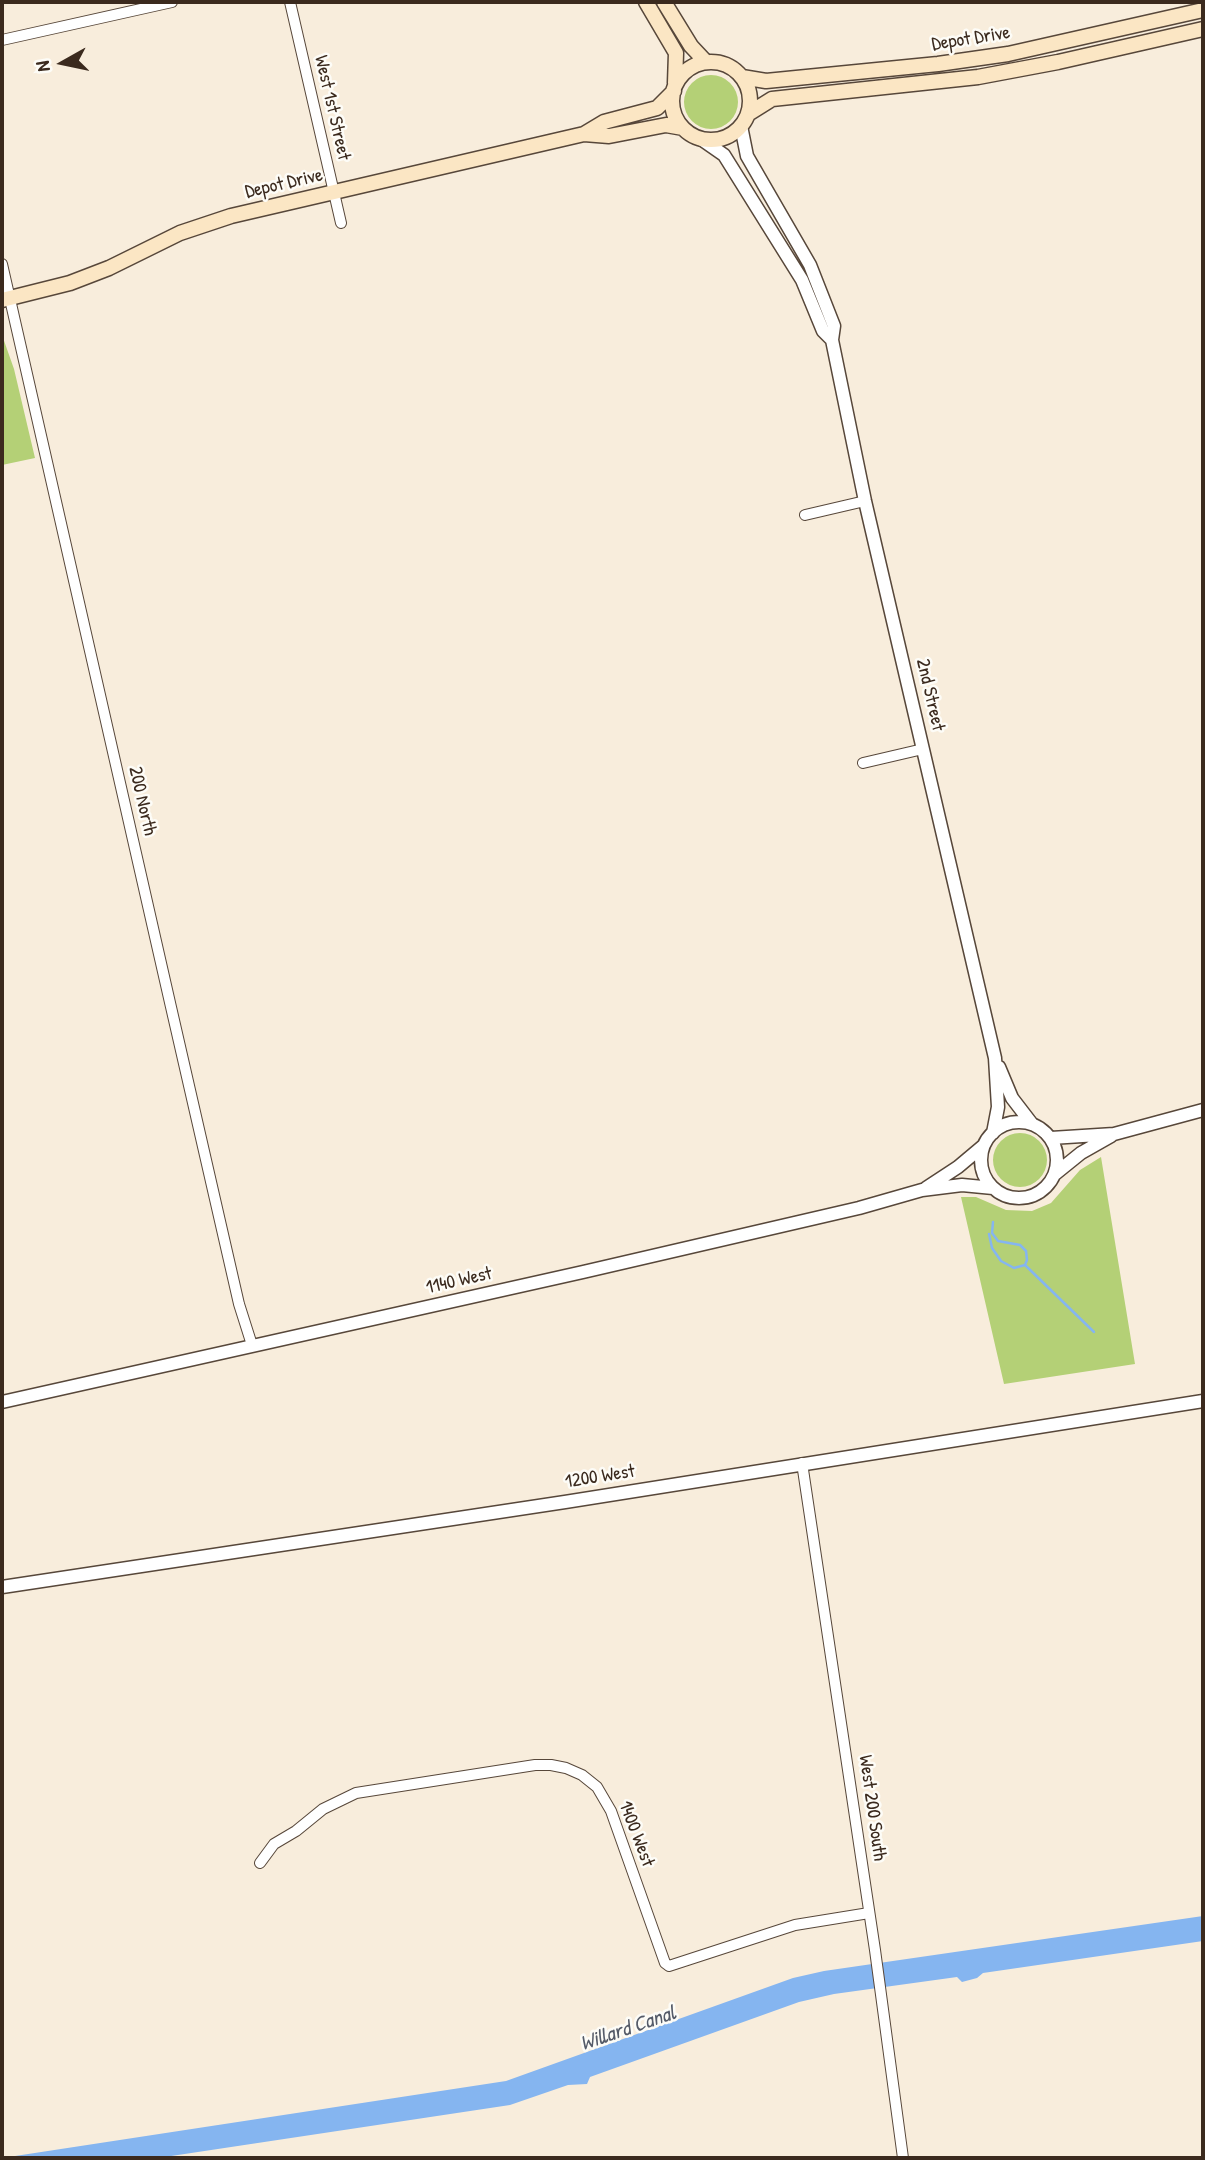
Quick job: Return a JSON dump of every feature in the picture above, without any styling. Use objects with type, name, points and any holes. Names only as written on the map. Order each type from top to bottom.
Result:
[{"type":"main road","points":[[646,2],[676,53],[673,111],[683,128],[701,139],[715,140],[728,136],[745,120],[750,97],[742,77],[728,66],[706,62],[694,66],[683,74],[675,88]]},
{"type":"main road","points":[[664,2],[691,46],[706,62]]},
{"type":"main road","name":"Depot Drive","points":[[742,77],[766,80],[937,64],[1008,54],[1203,10]]},
{"type":"main road","name":"Depot Drive","points":[[745,120],[772,99],[978,77],[1203,29]]},
{"type":"main road","name":"Depot Drive","points":[[6,299],[70,283],[204,225],[584,134],[604,122],[657,108],[675,88]]},
{"type":"main road","name":"Depot Drive","points":[[584,134],[609,136],[666,125],[683,128]]},
{"type":"street","points":[[2,40],[172,2]]},
{"type":"street","name":"West 1st Street","points":[[290,2],[341,223]]},
{"type":"street","name":"2nd Street","points":[[745,120],[747,156],[810,265],[834,326],[832,340],[865,501],[995,1058],[998,1107],[993,1133]]},
{"type":"street","name":"2nd Street","points":[[701,139],[724,155],[802,280],[822,331],[832,340]]},
{"type":"street","name":"200 North","points":[[2,264],[6,299],[239,1304],[252,1345]]},
{"type":"street","points":[[806,515],[865,501]]},
{"type":"street","points":[[863,764],[923,749]]},
{"type":"street","name":"2nd Street","points":[[995,1058],[1012,1098],[1032,1124]]},
{"type":"street","points":[[1051,1138],[1114,1134],[1203,1110]]},
{"type":"street","points":[[1012,1123],[1032,1124],[1051,1138],[1058,1161],[1055,1174],[1049,1184],[1028,1197],[1004,1195],[986,1179],[980,1157],[982,1146],[993,1133],[1012,1123]]},
{"type":"street","points":[[1055,1174],[1081,1153],[1114,1134]]},
{"type":"street","name":"1140 West","points":[[922,1191],[958,1167],[982,1146]]},
{"type":"street","name":"1140 West","points":[[2,1402],[563,1277],[922,1191],[965,1185],[993,1188]]},
{"type":"street","name":"1200 West","points":[[2,1587],[565,1502],[1203,1401]]},
{"type":"street","name":"West 200 South","points":[[802,1463],[903,2158]]},
{"type":"street","name":"1400 West","points":[[260,1863],[274,1844],[296,1831],[323,1809],[356,1793],[551,1765],[582,1775],[597,1787],[611,1811],[665,1963],[669,1966],[794,1925],[869,1913]]},
{"type":"green space","points":[[711,75],[730,83],[738,102],[730,121],[711,129],[692,121],[684,102],[692,83]]},
{"type":"green space","points":[[2,335],[14,369],[35,458],[2,465]]},
{"type":"green space","points":[[1020,1133],[1039,1141],[1047,1160],[1039,1179],[1020,1187],[1001,1179],[993,1160],[1001,1141]]},
{"type":"green space","points":[[1101,1157],[1135,1364],[1004,1384],[961,1197],[976,1197],[1006,1210],[1032,1211],[1051,1203],[1080,1170]]},
{"type":"water","points":[[1203,1916],[1203,1941],[983,1973],[977,1978],[962,1982],[957,1977],[834,1994],[799,2002],[590,2077],[587,2084],[568,2085],[510,2105],[158,2158],[2,2158],[506,2081],[793,1978],[824,1971]]},
{"type":"waterway","points":[[989,1234],[992,1248],[1001,1261],[1014,1268],[1025,1265],[1026,1251],[1020,1245],[998,1241],[992,1233],[993,1222]]},
{"type":"waterway","points":[[1026,1266],[1094,1332]]},
{"type":"water label","name":"Willard Canal","points":[[628,2029]]}]
